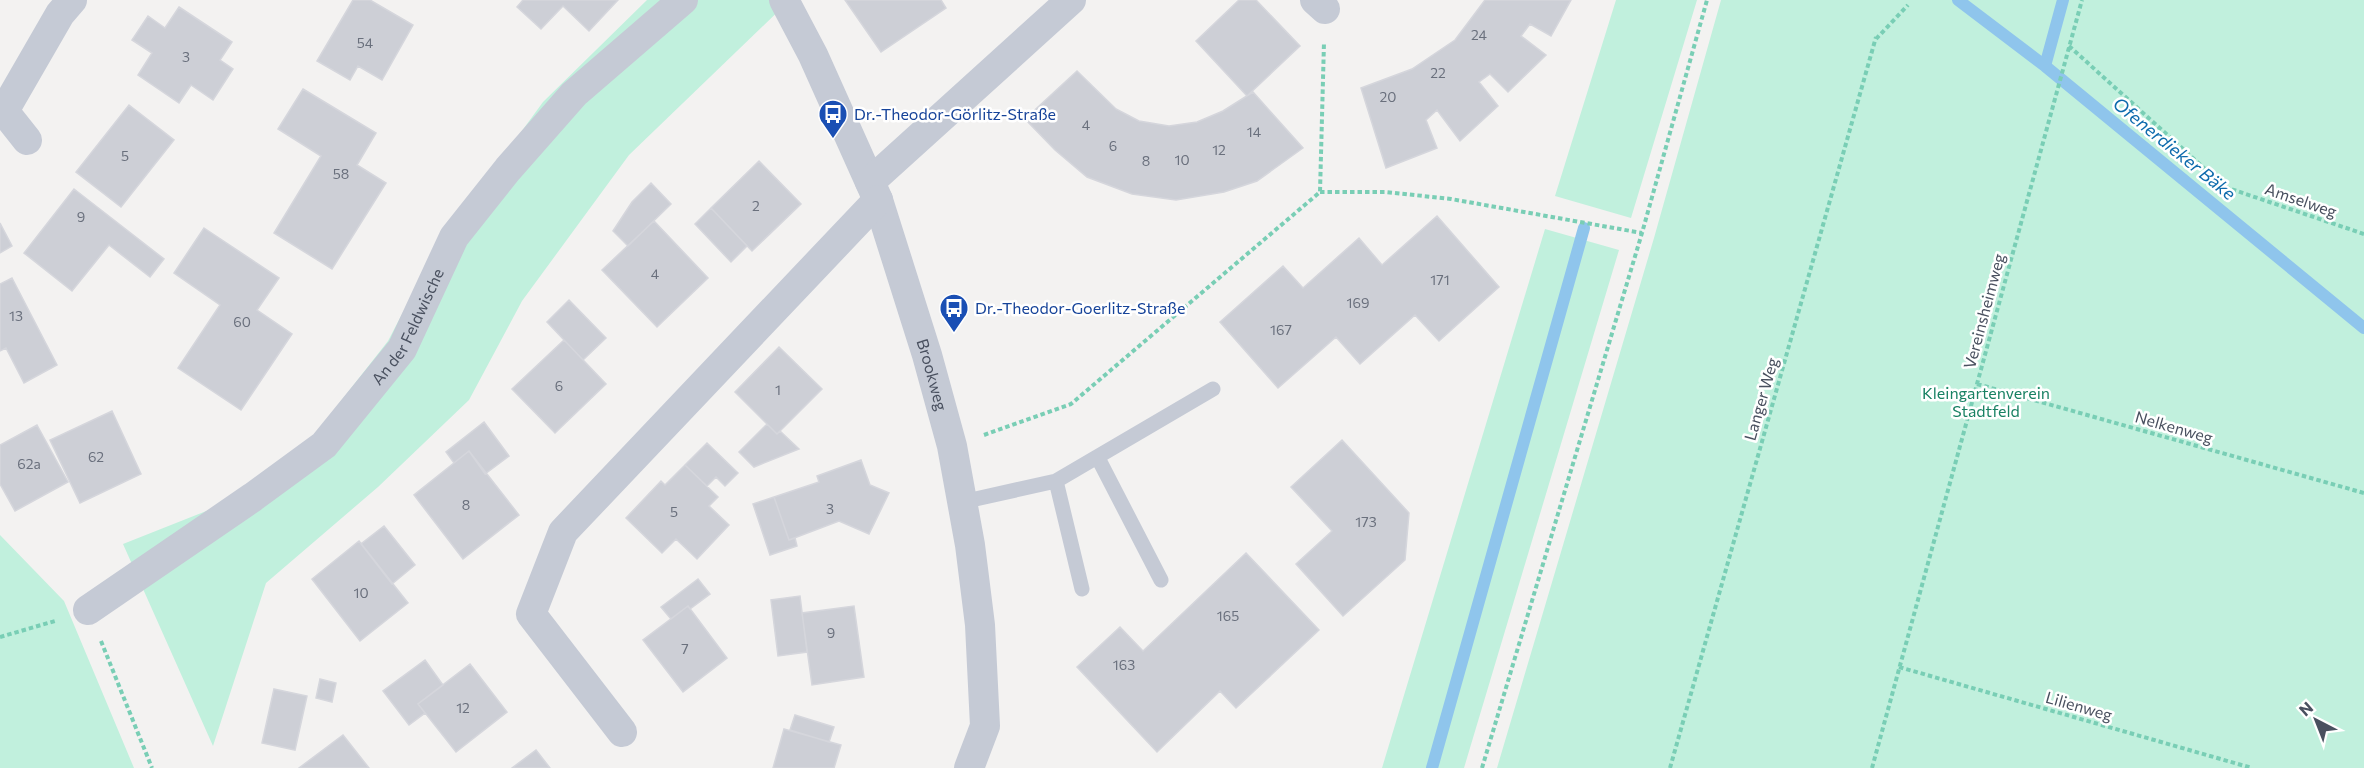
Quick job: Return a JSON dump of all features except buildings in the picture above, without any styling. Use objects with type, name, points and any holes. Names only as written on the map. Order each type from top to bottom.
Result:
[{"type":"street","points":[[27,140],[4,111],[60,14],[72,0]]},
{"type":"street","name":"An der Feldwische","points":[[88,610],[253,498],[324,445],[402,349],[454,237],[508,169],[574,94],[683,0]]},
{"type":"street","name":"Brookweg","points":[[784,0],[813,55],[874,191],[927,355],[952,446],[970,545],[980,625],[986,726],[969,768]]},
{"type":"street","points":[[622,732],[531,614],[563,532],[874,191],[1071,0]]},
{"type":"lane","points":[[962,502],[1056,481],[1213,388]]},
{"type":"lane","points":[[1098,458],[1161,580]]},
{"type":"lane","points":[[1056,481],[1082,589]]},
{"type":"path","points":[[1482,768],[1642,234],[1707,0]]},
{"type":"path","name":"Vereinsheimweg","points":[[1872,768],[2082,0]]},
{"type":"path","points":[[1320,4],[1320,192]]},
{"type":"path","name":"Langer Weg","points":[[1670,768],[1876,38],[1908,5]]},
{"type":"path","name":"Amselweg","points":[[2069,46],[2225,187],[2364,234]]},
{"type":"path","points":[[952,446],[1071,404],[1320,192],[1386,192],[1451,199],[1642,234]]},
{"type":"path","name":"Nelkenweg","points":[[1977,384],[2364,493]]},
{"type":"path","points":[[0,637],[88,610],[152,768]]},
{"type":"path","name":"Lilienweg","points":[[1899,667],[2253,768]]},
{"type":"green space","points":[[647,0],[790,0],[629,155],[522,301],[469,400],[378,487],[266,583],[213,746],[123,544],[229,502],[305,447],[388,341],[437,247],[543,102]]},
{"type":"green space","points":[[1616,0],[1697,0],[1631,218],[1555,196]]},
{"type":"green space","name":"Kleingartenverein Stadtfeld","points":[[1721,0],[2364,0],[2364,768],[1497,768],[1654,238]]},
{"type":"green space","points":[[1545,229],[1619,250],[1464,768],[1382,768]]},
{"type":"green space","points":[[0,535],[64,601],[134,768],[0,768]]},
{"type":"waterway","name":"Ofenerdieker Bäke","points":[[1958,0],[2045,66],[2364,328]]},
{"type":"waterway","points":[[2045,66],[2063,0]]},
{"type":"waterway","points":[[1432,768],[1584,228]]},
{"type":"place","name":"Dr.-Theodor-Görlitz-Straße","points":[[833,140]]},
{"type":"place","name":"Dr.-Theodor-Goerlitz-Straße","points":[[954,334]]}]
